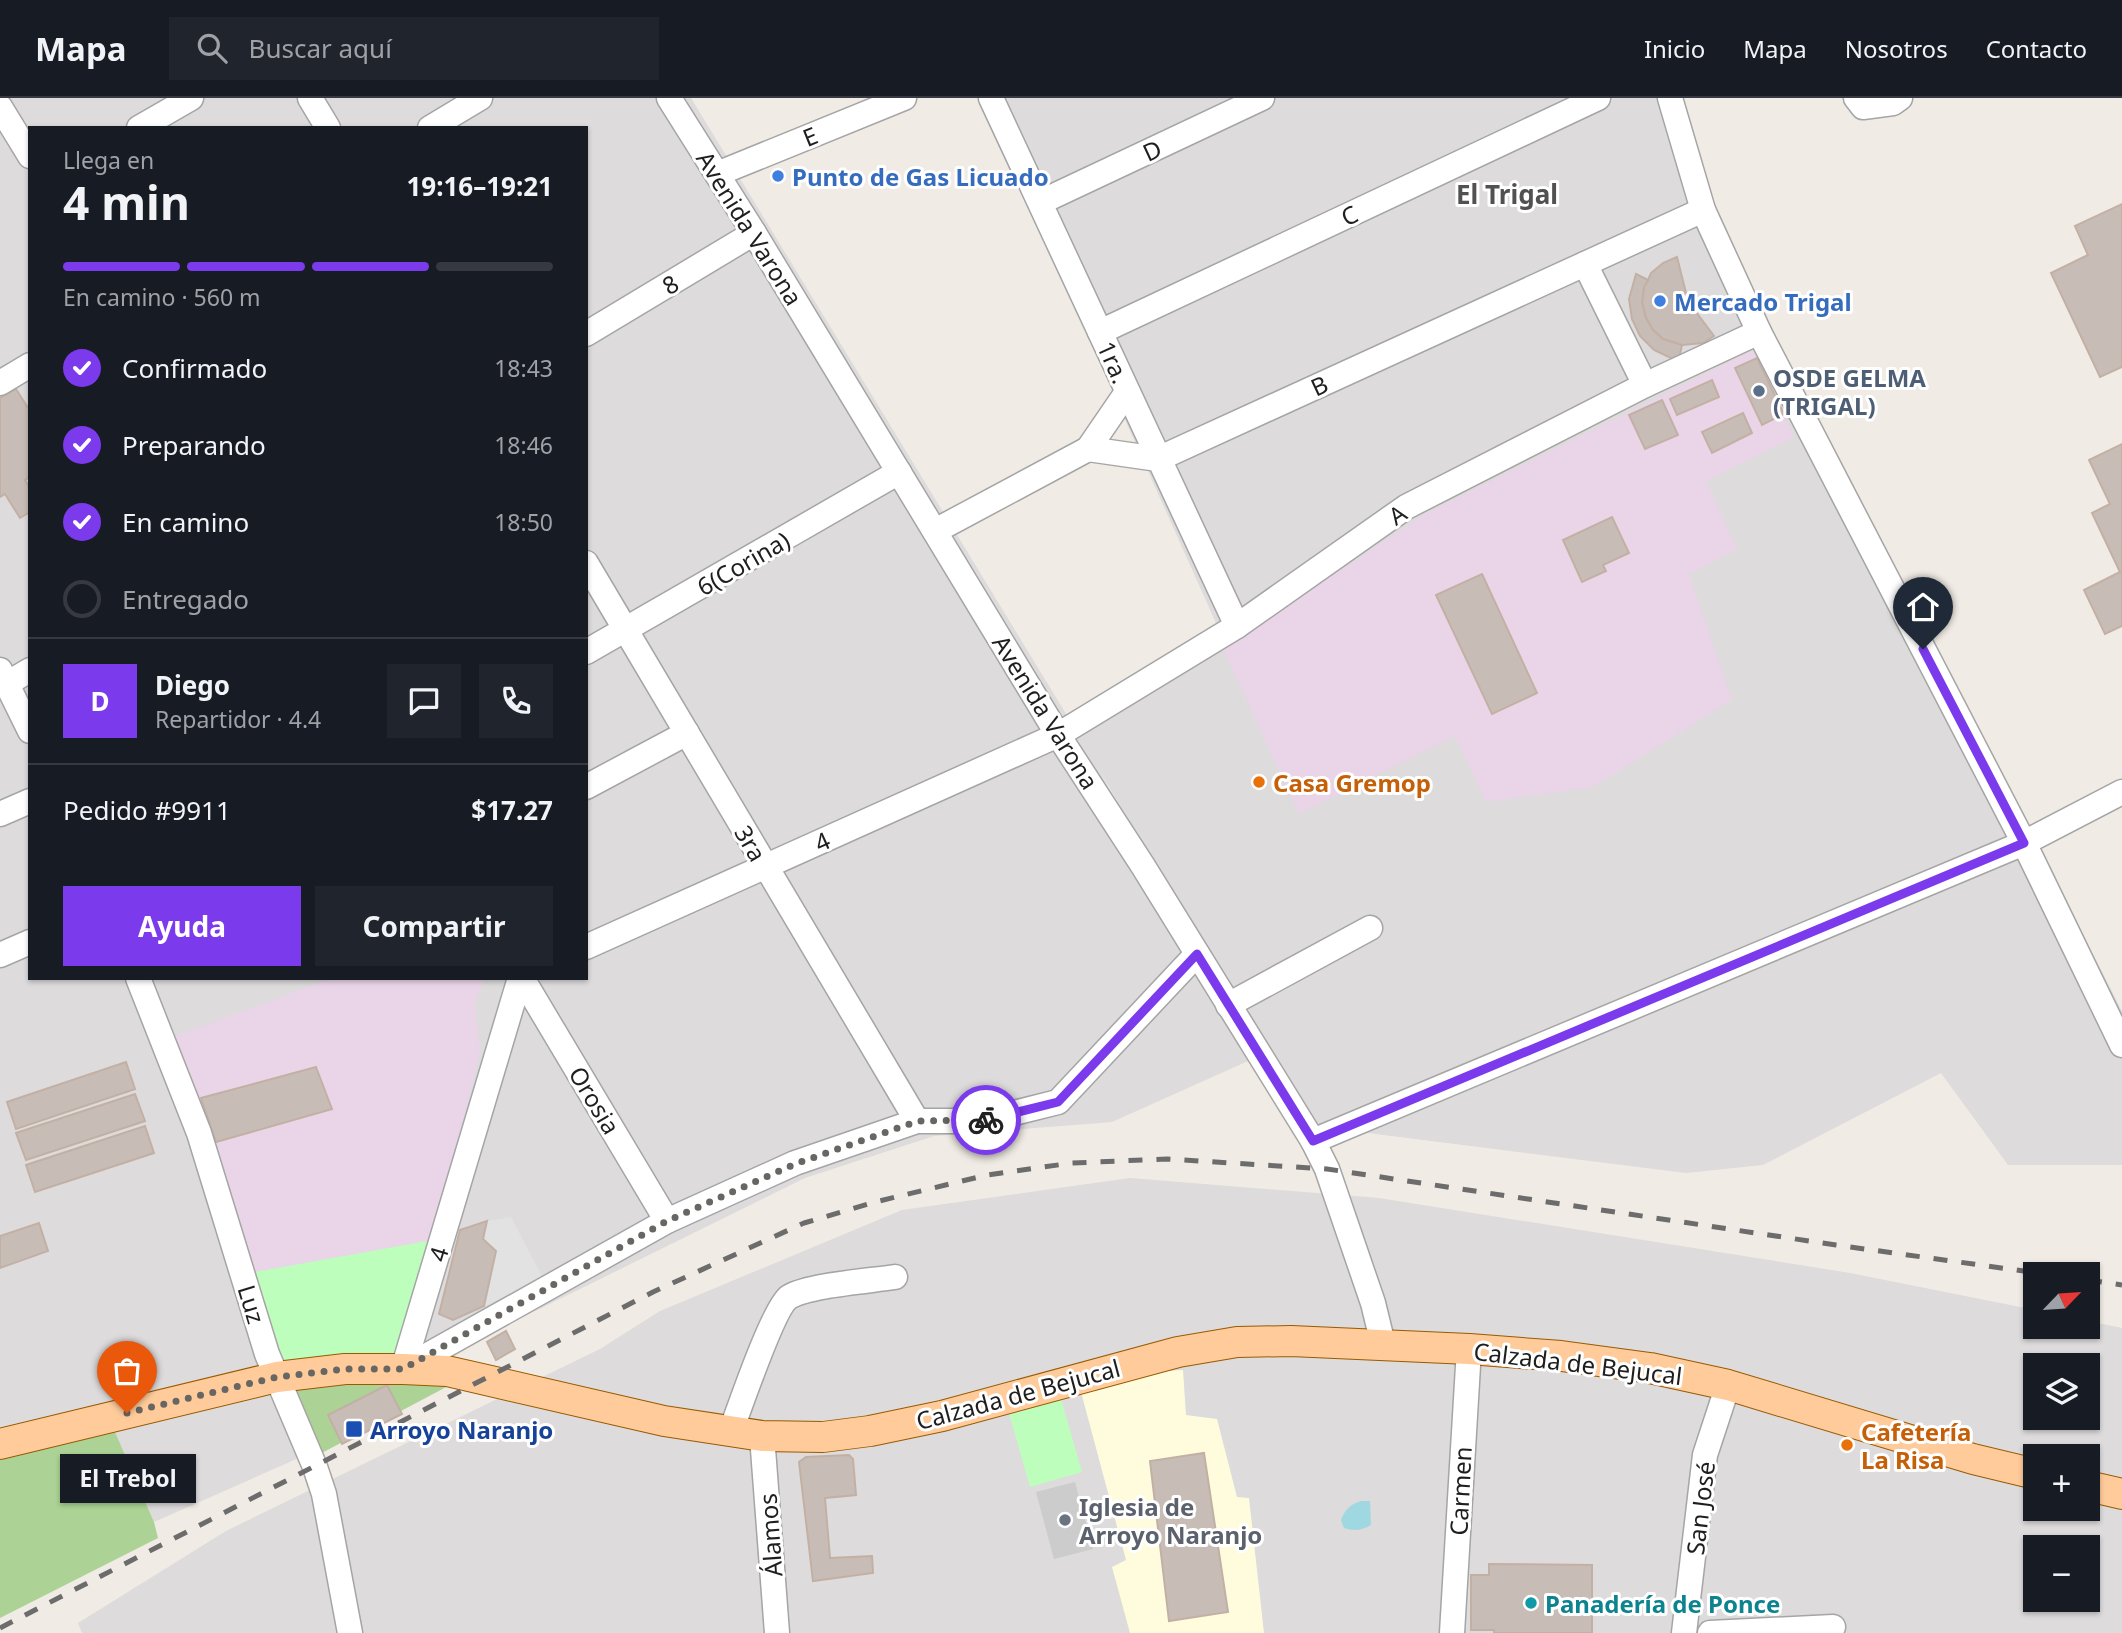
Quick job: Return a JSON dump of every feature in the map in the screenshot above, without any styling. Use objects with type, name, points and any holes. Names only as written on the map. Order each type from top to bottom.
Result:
[{"type":"main road","name":"Calzada de Bejucal","points":[[0,1444],[277,1377],[345,1369],[447,1371],[664,1421],[762,1436],[823,1437],[870,1431],[942,1416],[1178,1352],[1237,1342],[1291,1341],[1469,1349],[1561,1356],[1637,1366],[1728,1385],[1973,1459],[2023,1471]]},
{"type":"main road","points":[[2100,1489],[2122,1494]]},
{"type":"street","points":[[142,126],[191,98]]},
{"type":"street","points":[[310,98],[327,126]]},
{"type":"street","points":[[433,126],[480,98]]},
{"type":"street","name":"Avenida Varona","points":[[669,98],[754,233],[1058,735],[1143,866],[1313,1141],[1327,1169],[1373,1303],[1383,1344]]},
{"type":"street","name":"E","points":[[717,174],[904,98]]},
{"type":"street","name":"1ra.","points":[[992,98],[1237,626]]},
{"type":"street","name":"D","points":[[1041,202],[1262,98]]},
{"type":"street","name":"C","points":[[1100,332],[1598,98]]},
{"type":"street","points":[[1671,98],[1703,210],[1759,332],[2024,843],[2122,1045]]},
{"type":"street","points":[[1856,98],[1863,107],[1893,103],[1900,98]]},
{"type":"street","points":[[0,107],[28,153]]},
{"type":"street","name":"B","points":[[1158,459],[1703,210]]},
{"type":"street","name":"8","points":[[588,333],[754,233]]},
{"type":"street","points":[[1585,264],[1645,385]]},
{"type":"street","name":"A","points":[[1058,735],[1237,626],[1406,507],[1645,385],[1759,332]]},
{"type":"street","points":[[0,383],[28,366]]},
{"type":"street","points":[[935,531],[1088,449],[1127,392]]},
{"type":"street","points":[[1088,449],[1158,459]]},
{"type":"street","name":"6(Corina)","points":[[588,651],[899,472]]},
{"type":"street","name":"3ra","points":[[588,566],[918,1121]]},
{"type":"street","points":[[28,670],[4,676],[28,727]]},
{"type":"street","points":[[588,786],[687,733]]},
{"type":"street","name":"4","points":[[588,946],[1058,735]]},
{"type":"street","points":[[1313,1141],[2024,843],[2122,792]]},
{"type":"street","points":[[0,814],[28,802]]},
{"type":"street","points":[[1228,1005],[1370,928]]},
{"type":"street","points":[[0,955],[28,943]]},
{"type":"street","points":[[403,1369],[667,1221],[795,1164],[918,1121],[982,1121],[1058,1102],[1197,954]]},
{"type":"street","name":"Luz","points":[[139,980],[199,1133],[267,1354],[302,1432],[324,1494],[350,1633]]},
{"type":"street","name":"4","points":[[403,1369],[520,980]]},
{"type":"street","name":"Orosia","points":[[522,980],[667,1221]]},
{"type":"street","points":[[731,1431],[759,1356],[785,1299],[801,1291],[895,1277]]},
{"type":"street","name":"Carmen","points":[[1452,1633],[1469,1349]]},
{"type":"street","name":"San José","points":[[1684,1633],[1705,1455],[1728,1385]]},
{"type":"street","name":"Álamos","points":[[762,1436],[777,1633]]},
{"type":"street","points":[[1710,1633],[1833,1627]]},
{"type":"shaded area","points":[[0,98],[691,98],[1077,732],[1224,641],[981,98],[1664,98],[1664,119],[2122,1011],[2122,1165],[2008,1165],[1941,1073],[1763,1165],[1686,1173],[1360,1132],[1315,1136],[1096,765],[1257,1057],[1112,1122],[934,1136],[805,1178],[507,1325],[441,1363],[301,1457],[154,1522],[112,1425],[0,1457]]},
{"type":"shaded area","points":[[1753,350],[1794,437],[1706,481],[1737,549],[1689,574],[1732,700],[1593,787],[1486,802],[1455,736],[1299,814],[1223,649],[1425,514]]},
{"type":"shaded area","points":[[327,980],[483,980],[475,1003],[480,1053],[433,1240],[255,1272],[217,1153],[173,1037]]},
{"type":"shaded area","points":[[1130,1178],[1379,1198],[1850,1273],[2023,1308],[2023,1339],[2100,1339],[2100,1323],[2122,1328],[2122,1633],[82,1633],[78,1623],[226,1531],[600,1349],[660,1311],[902,1210]]},
{"type":"shaded area","points":[[511,1217],[544,1280],[484,1306],[495,1251],[483,1239],[487,1221]]},
{"type":"shaded area","points":[[1183,1370],[1186,1415],[1217,1419],[1237,1497],[1249,1498],[1264,1633],[1130,1633],[1112,1567],[1126,1560],[1081,1392],[1166,1371]]},
{"type":"shaded area","name":"Iglesia de Arroyo Naranjo","points":[[1075,1482],[1093,1549],[1054,1559],[1036,1492]]},
{"type":"green space","points":[[433,1240],[402,1356],[283,1360],[255,1272]]},
{"type":"green space","points":[[287,1378],[450,1385],[318,1455]]},
{"type":"green space","points":[[1060,1395],[1082,1472],[1030,1487],[1008,1410]]},
{"type":"green space","points":[[112,1425],[154,1522],[158,1538],[0,1618],[0,1457]]},
{"type":"water","points":[[1361,1501],[1370,1501],[1371,1525],[1358,1530],[1344,1528],[1341,1520],[1344,1513]]},
{"type":"building","points":[[2122,204],[2122,367],[2100,377],[2051,273],[2088,255],[2075,226]]},
{"type":"building","name":"Mercado Trigal","points":[[1677,257],[1686,293],[1680,296],[1678,307],[1686,314],[1696,312],[1714,336],[1703,343],[1682,345],[1663,339],[1653,330],[1646,318],[1642,303],[1644,287],[1651,273],[1663,263]]},
{"type":"building","points":[[1636,274],[1648,280],[1644,287],[1642,303],[1646,318],[1653,330],[1663,339],[1682,345],[1679,359],[1654,350],[1640,336],[1632,319],[1629,299]]},
{"type":"building","name":"OSDE GELMA (TRIGAL)","points":[[1757,358],[1784,414],[1762,425],[1735,368]]},
{"type":"building","name":"OSDE GELMA (TRIGAL)","points":[[1712,380],[1719,397],[1677,415],[1670,399]]},
{"type":"building","points":[[16,389],[28,408],[28,478],[25,480],[28,485],[28,513],[20,518],[5,494],[0,497],[0,398]]},
{"type":"building","points":[[1662,400],[1678,435],[1645,449],[1629,415]]},
{"type":"building","name":"OSDE GELMA (TRIGAL)","points":[[1743,413],[1752,433],[1712,453],[1702,432]]},
{"type":"building","points":[[2122,444],[2122,626],[2105,634],[2084,590],[2120,572],[2092,513],[2110,504],[2089,460]]},
{"type":"building","points":[[1612,517],[1629,553],[1603,565],[1606,571],[1582,582],[1563,540]]},
{"type":"building","points":[[1482,574],[1537,693],[1492,714],[1436,595]]},
{"type":"building","points":[[126,1062],[135,1089],[16,1129],[7,1102]]},
{"type":"building","points":[[316,1067],[332,1109],[216,1142],[201,1098]]},
{"type":"building","points":[[135,1094],[145,1121],[26,1160],[16,1133]]},
{"type":"building","points":[[145,1126],[154,1153],[35,1192],[26,1165]]},
{"type":"building","points":[[487,1221],[483,1239],[496,1251],[484,1306],[453,1320],[439,1314],[460,1230]]},
{"type":"building","points":[[39,1223],[48,1251],[0,1268],[0,1236]]},
{"type":"building","points":[[506,1331],[515,1349],[496,1360],[487,1342]]},
{"type":"building","name":"Arroyo Naranjo","points":[[387,1385],[402,1414],[342,1444],[328,1415]]},
{"type":"building","points":[[1204,1453],[1228,1612],[1169,1621],[1150,1461]]},
{"type":"building","points":[[849,1455],[853,1459],[856,1495],[825,1498],[830,1558],[872,1556],[873,1573],[813,1581],[799,1462],[806,1457]]},
{"type":"building","name":"Panadería de Ponce","points":[[1489,1564],[1592,1565],[1592,1633],[1494,1633],[1494,1630],[1471,1630],[1471,1575],[1489,1575]]},
{"type":"railway","points":[[0,1628],[653,1292],[804,1223],[875,1202],[987,1175],[1072,1163],[1167,1159],[1327,1169],[2023,1271]]},
{"type":"railway","points":[[2100,1282],[2122,1285]]},
{"type":"way so far","points":[[127,1413],[277,1377],[345,1369],[403,1369],[667,1221],[795,1164],[918,1121],[986,1120]]},
{"type":"place","name":"Punto de Gas Licuado","points":[[778,176]]},
{"type":"place","name":"Mercado Trigal","points":[[1660,301]]},
{"type":"place","name":"OSDE GELMA (TRIGAL)","points":[[1759,391]]},
{"type":"place","name":"Casa Gremop","points":[[1259,782]]},
{"type":"place","name":"El Trebol","points":[[127,1413]]},
{"type":"place","name":"Arroyo Naranjo","points":[[354,1429]]},
{"type":"place","name":"Cafetería La Risa","points":[[1847,1445]]},
{"type":"place","name":"Iglesia de Arroyo Naranjo","points":[[1065,1520]]},
{"type":"place","name":"Panadería de Ponce","points":[[1531,1603]]},
{"type":"district","name":"El Trigal","points":[[1507,194]]},
{"type":"route","points":[[986,1120],[1058,1102],[1197,954],[1313,1141],[2024,843],[1923,649]]}]
